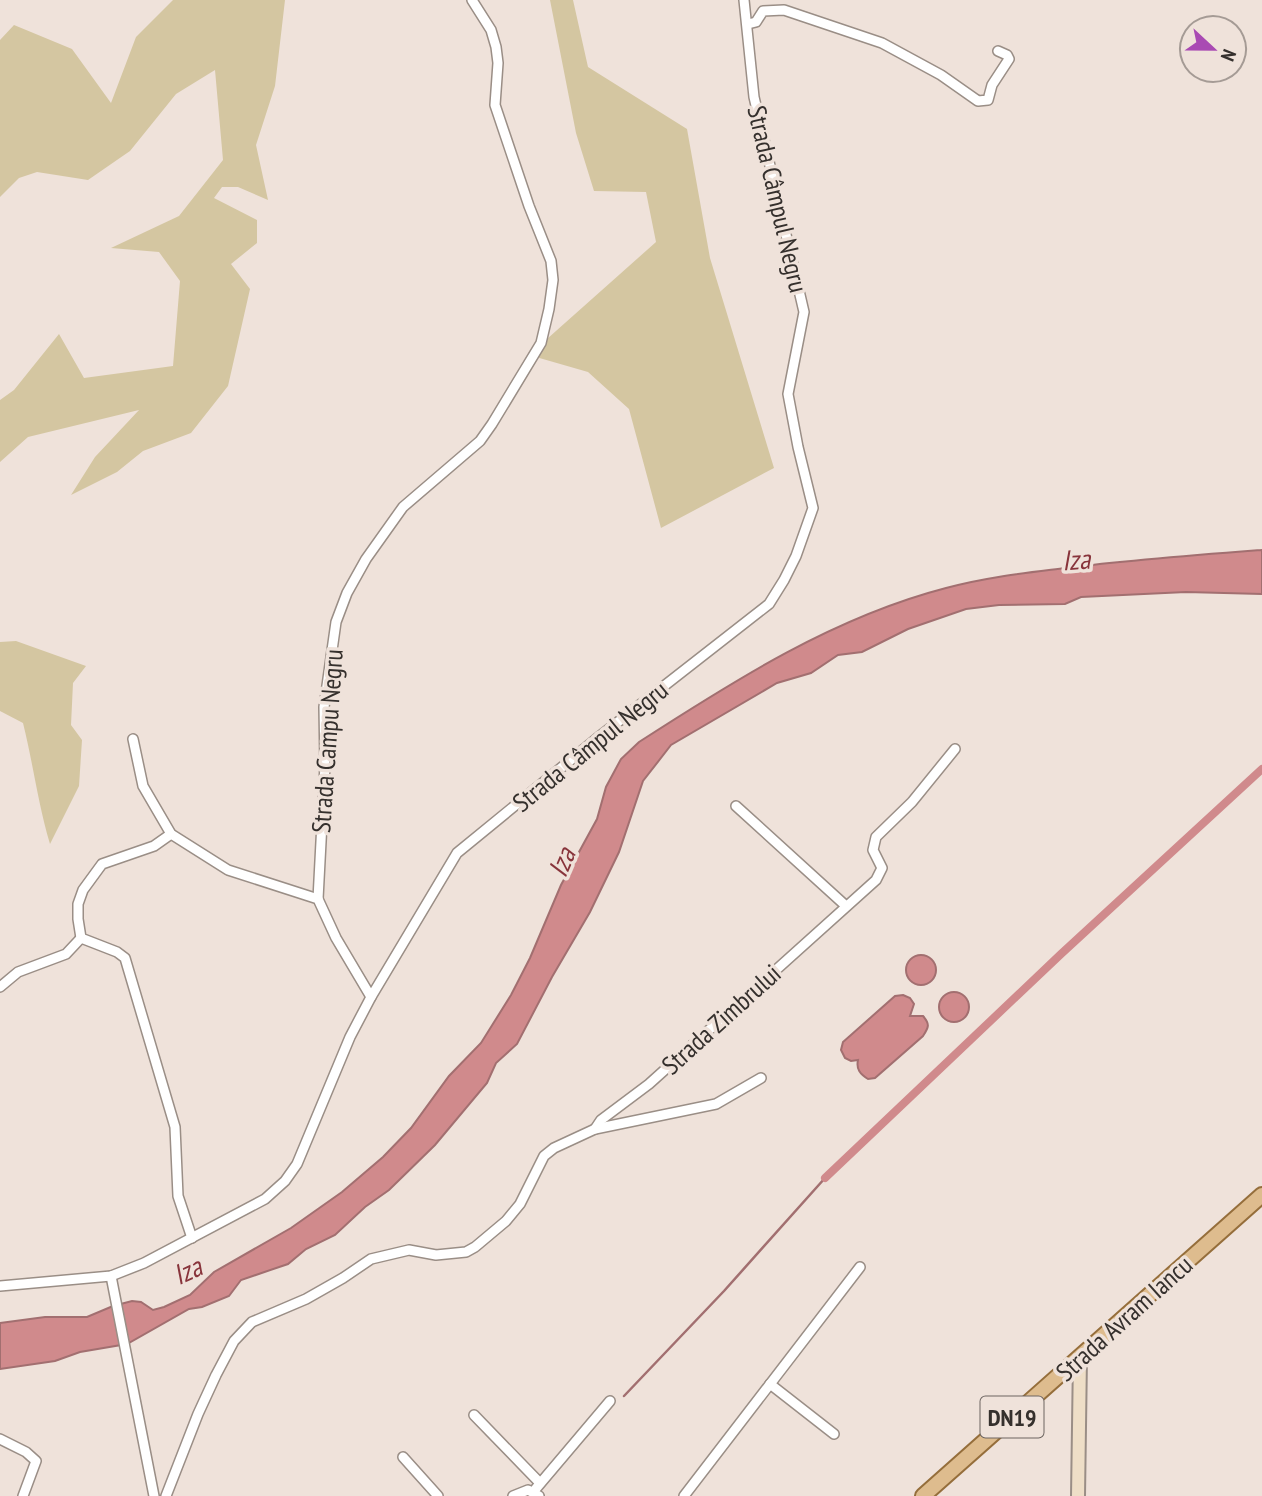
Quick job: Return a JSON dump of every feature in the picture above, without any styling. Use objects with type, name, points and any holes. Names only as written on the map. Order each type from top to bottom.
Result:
[{"type":"main road","name":"Strada Avram Iancu","points":[[923,1496],[1262,1195]]},
{"type":"main road","points":[[1078,1496],[1080,1357]]},
{"type":"street","name":"Strada Campu Negru","points":[[371,997],[335,938],[318,899],[326,765],[324,707],[336,622],[347,593],[366,559],[403,508],[480,440],[492,424],[541,343],[553,280],[551,261],[495,106],[498,63],[493,39],[472,0]]},
{"type":"street","name":"Strada Câmpul Negru","points":[[0,1286],[111,1276],[144,1263],[265,1199],[290,1176],[301,1157],[350,1037],[457,853],[600,736],[769,604],[785,580],[813,508],[788,394],[804,312],[754,97],[744,0]]},
{"type":"street","points":[[748,24],[755,22],[763,12],[784,10],[858,34],[898,50],[941,75],[971,97],[983,101],[988,100],[992,85],[1009,58],[998,51]]},
{"type":"street","points":[[133,739],[143,786],[171,834],[228,870],[318,899]]},
{"type":"street","name":"Strada Zimbrului","points":[[595,1129],[601,1120],[649,1084],[880,874],[882,868],[873,850],[876,837],[912,802],[955,749]]},
{"type":"street","points":[[736,806],[846,906]]},
{"type":"street","points":[[81,938],[78,904],[83,890],[102,864],[155,846],[171,834]]},
{"type":"street","points":[[0,987],[18,972],[66,954],[81,938]]},
{"type":"street","points":[[81,938],[117,952],[125,958],[175,1127],[178,1196],[192,1238]]},
{"type":"street","name":"Strada Zimbrului","points":[[166,1496],[198,1414],[228,1351],[248,1325],[306,1299],[343,1279],[371,1259],[409,1251],[436,1255],[466,1252],[506,1221],[520,1204],[544,1156],[562,1144],[595,1129],[716,1104],[761,1078]]},
{"type":"street","points":[[684,1496],[860,1267]]},
{"type":"street","points":[[111,1276],[154,1496]]},
{"type":"street","points":[[770,1384],[834,1434]]},
{"type":"street","points":[[513,1496],[525,1490],[536,1494],[540,1483],[610,1401]]},
{"type":"street","points":[[474,1415],[540,1483]]},
{"type":"street","points":[[0,1439],[26,1452],[36,1461],[23,1496]]},
{"type":"street","points":[[404,1457],[438,1496]]},
{"type":"shaded area","points":[[173,0],[285,0],[275,86],[256,145],[268,200],[238,187],[222,187],[214,198],[257,220],[257,243],[231,264],[250,289],[228,386],[191,433],[143,451],[117,472],[71,495],[95,457],[139,410],[28,437],[0,462],[0,400],[14,390],[59,334],[84,378],[173,366],[180,281],[159,252],[111,248],[179,216],[223,160],[215,70],[176,94],[130,151],[88,180],[37,172],[19,178],[0,197],[0,40],[14,25],[72,49],[111,103],[136,37]]},
{"type":"shaded area","points":[[550,0],[573,0],[588,67],[687,129],[710,258],[774,468],[661,528],[629,409],[588,372],[529,355],[656,242],[646,192],[594,191],[576,133]]},
{"type":"shaded area","points":[[1262,550],[1262,594],[1186,592],[1081,597],[1065,604],[999,605],[966,609],[908,629],[862,652],[838,655],[811,673],[777,683],[671,745],[643,781],[619,852],[590,912],[517,1044],[496,1063],[487,1083],[435,1145],[389,1190],[365,1207],[335,1235],[306,1249],[288,1264],[241,1280],[229,1296],[202,1307],[189,1309],[127,1344],[80,1352],[55,1361],[0,1369],[0,1323],[45,1317],[87,1317],[132,1301],[141,1302],[153,1310],[164,1307],[190,1295],[214,1272],[291,1228],[342,1192],[383,1157],[411,1128],[449,1076],[481,1043],[511,995],[561,885],[597,819],[606,787],[621,759],[639,742],[786,653],[825,633],[905,600],[991,578],[1090,565]]},
{"type":"shaded area","points":[[16,641],[86,666],[73,683],[71,725],[82,740],[79,786],[50,844],[23,723],[0,711],[0,642]]},
{"type":"shaded area","points":[[921,955],[932,959],[936,970],[932,981],[921,985],[910,981],[906,970],[910,959]]},
{"type":"shaded area","points":[[954,992],[965,996],[969,1007],[965,1018],[954,1022],[943,1018],[939,1007],[943,996]]},
{"type":"shaded area","points":[[895,996],[910,998],[914,1004],[910,1016],[923,1016],[928,1023],[927,1030],[875,1078],[868,1079],[859,1071],[858,1060],[845,1058],[841,1050],[843,1042]]},
{"type":"waterway","points":[[825,1178],[1061,954],[1262,769]]},
{"type":"waterway","points":[[624,1396],[724,1291],[825,1178]]},
{"type":"water label","name":"Iza","points":[[1076,559]]},
{"type":"water label","name":"Iza","points":[[561,862]]},
{"type":"water label","name":"Iza","points":[[187,1270]]}]
